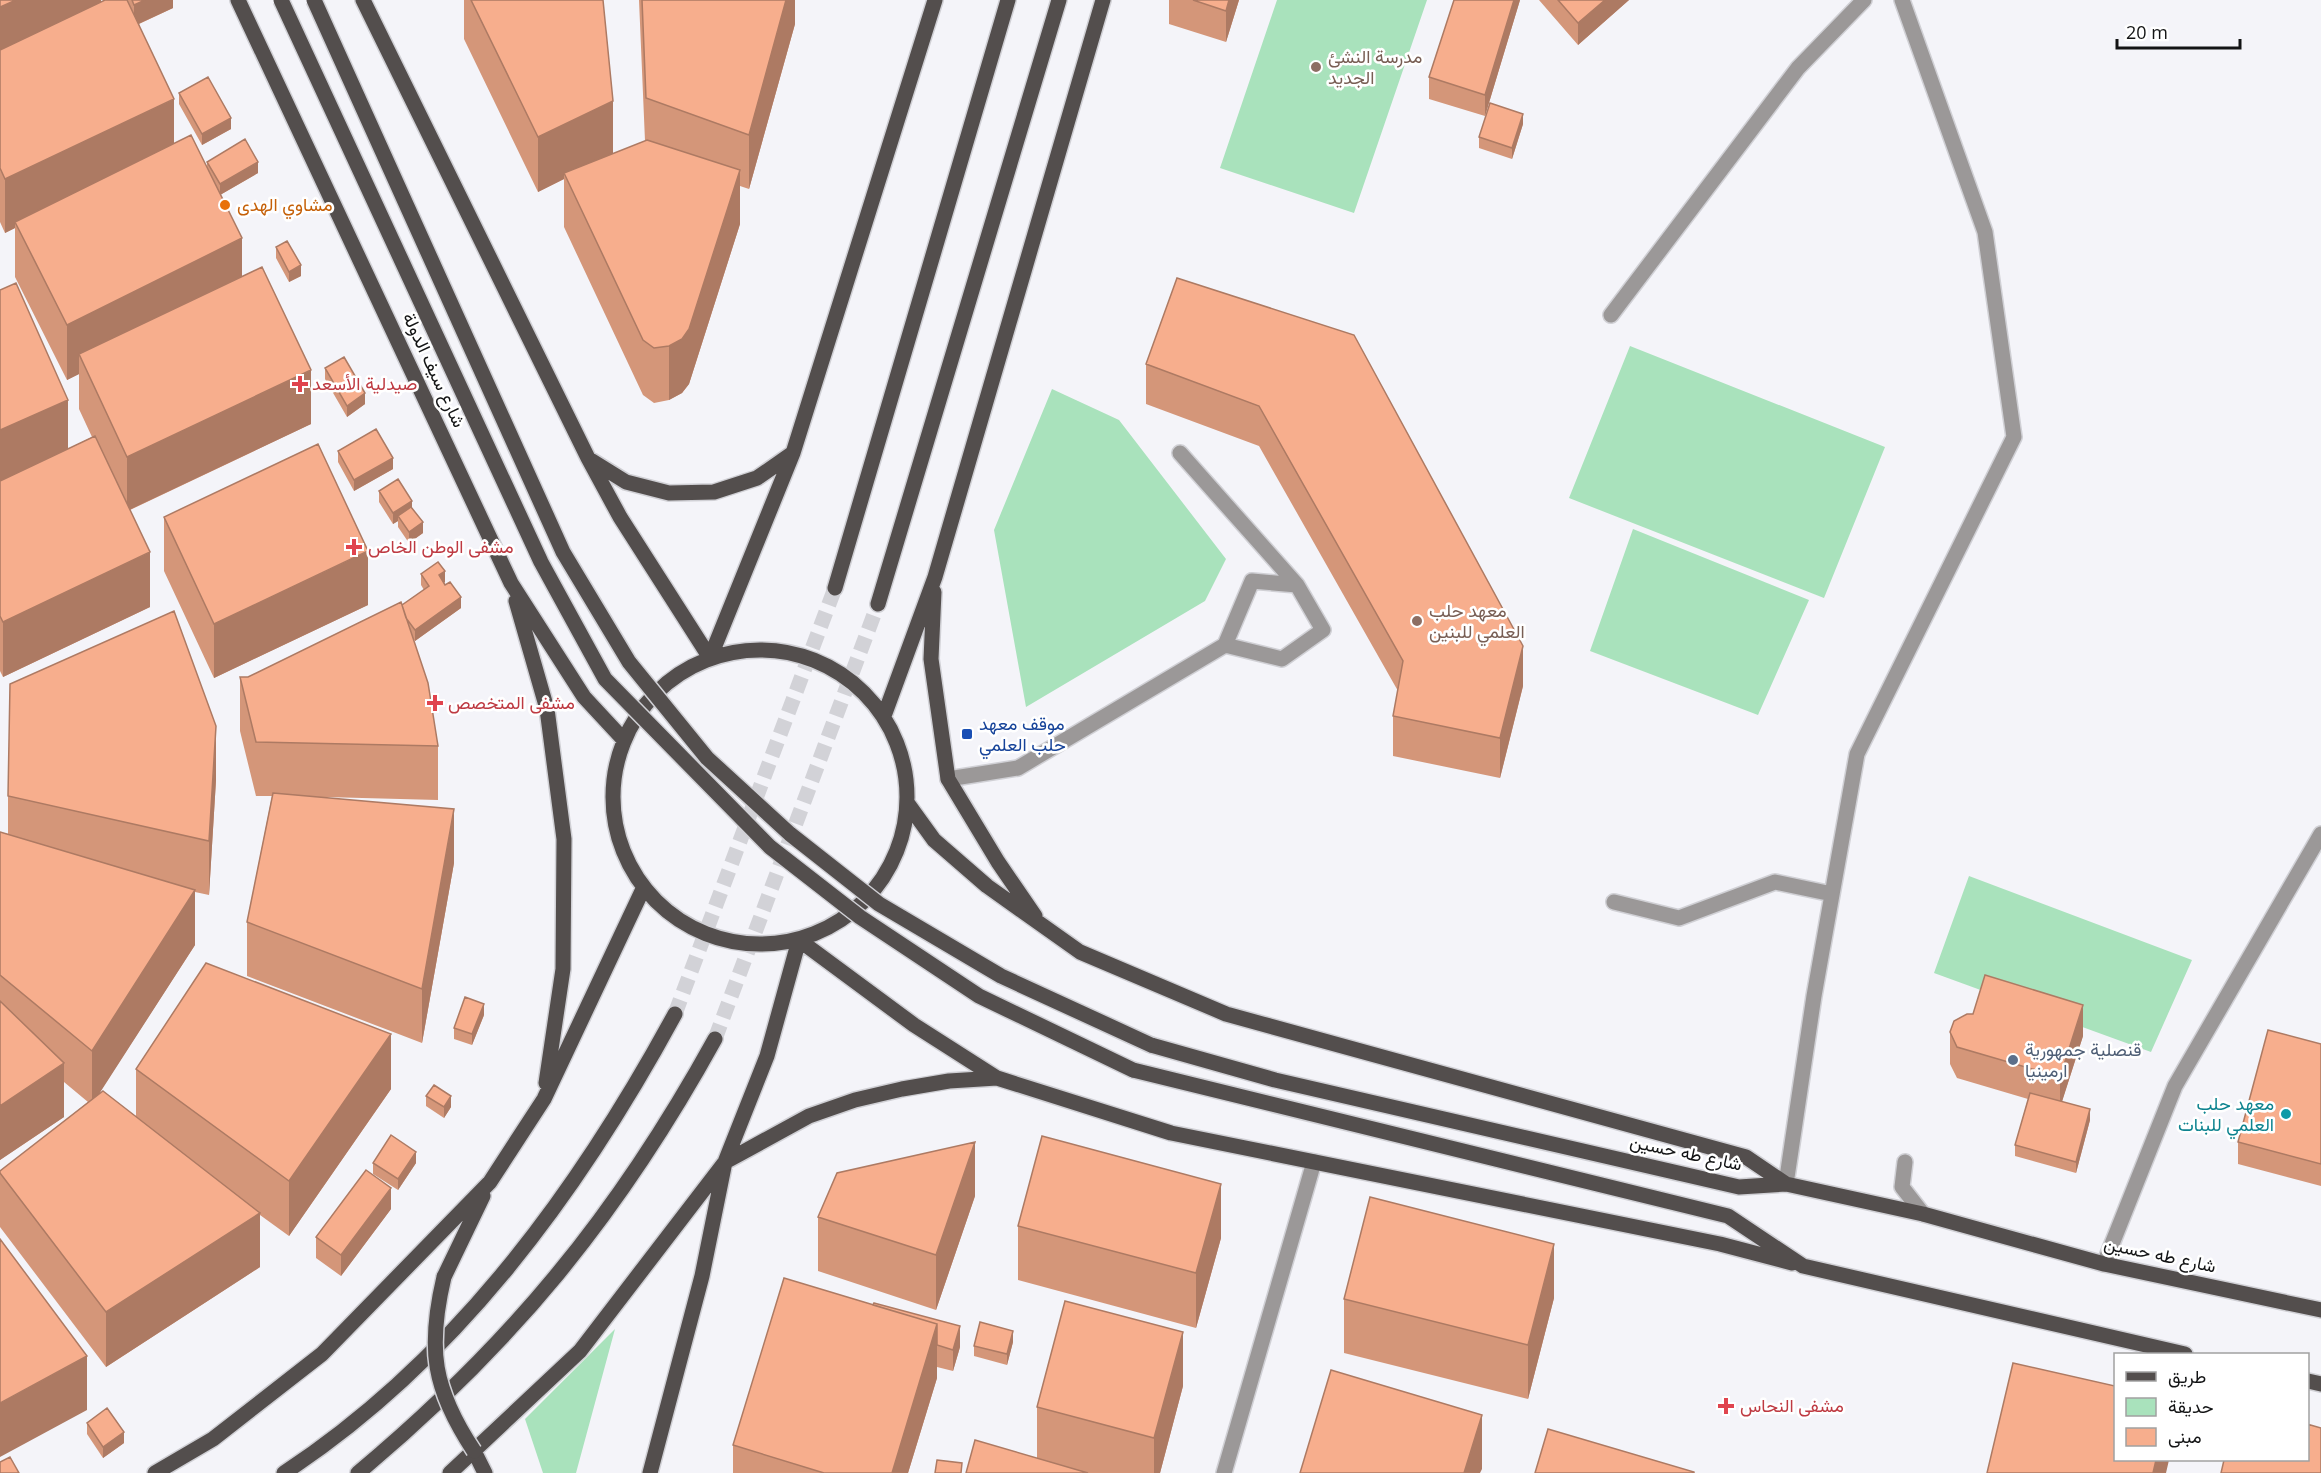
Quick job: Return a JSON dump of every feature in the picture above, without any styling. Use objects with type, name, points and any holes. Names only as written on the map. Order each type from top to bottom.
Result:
[{"type":"main road","name":"شارع سيف الدولة","points":[[238,0],[511,584],[584,697],[623,740]]},
{"type":"main road","points":[[281,0],[541,562],[605,679],[770,847],[860,917],[979,996],[1133,1070],[1728,1216],[1803,1266]]},
{"type":"main road","name":"شارع طه حسين","points":[[314,0],[563,552],[629,662],[707,758],[790,834],[879,904],[1001,976],[1151,1045],[1275,1080],[1739,1187],[1786,1184],[1923,1214],[2104,1264],[2321,1310]]},
{"type":"main road","points":[[363,0],[588,458],[620,517],[710,658]]},
{"type":"main road","points":[[710,658],[793,453],[935,0]]},
{"type":"main road","points":[[835,588],[1008,0]]},
{"type":"main road","points":[[878,604],[1059,0]]},
{"type":"main road","points":[[884,716],[935,577],[1103,0]]},
{"type":"main road","points":[[588,458],[626,482],[669,493],[680,493],[714,492],[757,478],[793,453]]},
{"type":"main road","points":[[935,577],[931,659],[948,779],[998,862],[1043,927]]},
{"type":"main road","points":[[511,584],[547,710],[564,839],[564,969],[544,1099]]},
{"type":"main road","points":[[775,650],[807,657],[836,670],[863,690],[884,716],[898,743],[907,773],[908,804],[901,841],[886,875],[863,904],[834,926],[799,940],[756,946],[714,938],[674,919],[643,889],[623,855],[613,817],[613,778],[623,740],[638,713],[658,690],[682,671],[710,658],[742,651],[775,650]]},
{"type":"main road","points":[[908,804],[934,840],[1043,927],[1080,952],[1226,1014],[1746,1157],[1786,1184]]},
{"type":"main road","points":[[485,1473],[454,1420],[440,1386],[434,1341],[435,1313],[444,1277],[490,1182],[544,1099],[643,889]]},
{"type":"main road","points":[[799,940],[914,1025],[998,1078],[1171,1133],[1720,1244],[1803,1266],[2181,1353]]},
{"type":"main road","points":[[650,1473],[702,1276],[724,1162],[767,1056],[799,940]]},
{"type":"main road","points":[[284,1473],[328,1444],[388,1394],[444,1339],[496,1281],[546,1221],[593,1154],[636,1086],[675,1014]]},
{"type":"main road","points":[[358,1473],[410,1430],[473,1370],[539,1299],[587,1241],[634,1176],[677,1109],[716,1039]]},
{"type":"main road","points":[[450,1473],[580,1351],[724,1162],[809,1116],[855,1100],[949,1081],[998,1078]]},
{"type":"main road","points":[[154,1473],[213,1439],[322,1354],[490,1182]]},
{"type":"street","points":[[1611,315],[1798,68],[1864,0]]},
{"type":"street","points":[[1786,1184],[1832,894],[1857,754],[2014,437],[1985,232],[1902,0]]},
{"type":"street","points":[[1180,453],[1297,585],[1323,630],[1282,659],[1226,645]]},
{"type":"street","points":[[948,779],[1018,768],[1226,645],[1252,581],[1297,585]]},
{"type":"street","points":[[2104,1264],[2175,1086],[2321,834]]},
{"type":"street","points":[[1614,902],[1678,918],[1775,882],[1832,894]]},
{"type":"street","points":[[1224,1473],[1314,1162]]},
{"type":"street","points":[[1905,1162],[1902,1187],[1923,1214]]},
{"type":"green space","points":[[1277,0],[1427,0],[1354,213],[1220,168]]},
{"type":"green space","points":[[1630,346],[1885,447],[1824,598],[1569,498]]},
{"type":"green space","points":[[1052,389],[1119,420],[1226,559],[1205,601],[1026,707],[994,530]]},
{"type":"green space","points":[[1633,529],[1809,600],[1758,715],[1590,651]]},
{"type":"green space","points":[[1969,876],[2192,960],[2151,1052],[1934,973]]},
{"type":"green space","points":[[615,1329],[576,1473],[543,1473],[525,1419]]},
{"type":"building","points":[[0,0],[16,0],[0,7]]},
{"type":"building","points":[[105,0],[127,0],[174,99],[5,179],[0,168],[0,50]]},
{"type":"building","points":[[132,0],[145,0],[134,5]]},
{"type":"building","points":[[471,0],[603,0],[613,101],[538,137]]},
{"type":"building","points":[[642,0],[786,0],[749,135],[646,98]]},
{"type":"building","points":[[1193,0],[1229,0],[1226,11]]},
{"type":"building","points":[[1454,0],[1514,0],[1485,95],[1429,77]]},
{"type":"building","points":[[1558,0],[1605,0],[1578,23]]},
{"type":"building","points":[[208,77],[231,118],[202,134],[179,93]]},
{"type":"building","points":[[1490,103],[1523,114],[1512,148],[1479,137]]},
{"type":"building","points":[[191,135],[242,238],[67,325],[15,222]]},
{"type":"building","points":[[245,139],[258,162],[220,184],[207,162]]},
{"type":"building","points":[[647,140],[740,170],[689,329],[682,339],[669,346],[654,348],[643,340],[564,173]]},
{"type":"building","points":[[287,241],[301,265],[289,272],[276,247]]},
{"type":"building","points":[[262,267],[311,370],[127,457],[79,354]]},
{"type":"building","name":"معهد حلب العلمي للبنين","points":[[1177,278],[1354,335],[1523,646],[1500,738],[1393,716],[1403,661],[1259,406],[1146,364]]},
{"type":"building","points":[[16,283],[68,400],[0,430],[0,290]]},
{"type":"building","points":[[344,357],[365,393],[347,406],[325,368]]},
{"type":"building","points":[[376,429],[393,458],[354,480],[338,451]]},
{"type":"building","points":[[95,436],[150,552],[3,622],[0,616],[0,481]]},
{"type":"building","points":[[318,444],[368,551],[214,624],[164,517]]},
{"type":"building","points":[[398,479],[412,501],[393,513],[379,491]]},
{"type":"building","points":[[411,507],[423,522],[409,532],[398,516]]},
{"type":"building","points":[[438,562],[445,571],[439,575],[445,585],[450,582],[461,597],[415,630],[406,618],[402,605],[429,586],[421,574]]},
{"type":"building","points":[[401,602],[428,683],[438,746],[256,742],[240,677],[248,677]]},
{"type":"building","points":[[174,611],[216,726],[209,841],[8,796],[10,684]]},
{"type":"building","points":[[273,793],[454,809],[422,989],[247,922]]},
{"type":"building","points":[[0,832],[195,890],[92,1051],[0,975]]},
{"type":"building","points":[[206,963],[391,1034],[289,1181],[136,1069]]},
{"type":"building","points":[[1985,975],[2083,1005],[2060,1077],[1957,1047],[1950,1032],[1954,1021],[1967,1014],[1973,1014]]},
{"type":"building","points":[[465,997],[484,1004],[472,1034],[454,1028]]},
{"type":"building","points":[[0,1001],[64,1063],[0,1106]]},
{"type":"building","name":"معهد حلب العلمي للبنات","points":[[2268,1030],[2321,1044],[2321,1164],[2238,1142]]},
{"type":"building","points":[[434,1085],[451,1096],[444,1107],[426,1096]]},
{"type":"building","points":[[103,1091],[260,1213],[106,1312],[0,1173]]},
{"type":"building","points":[[2030,1093],[2090,1109],[2076,1162],[2015,1145]]},
{"type":"building","points":[[391,1135],[416,1152],[398,1179],[373,1163]]},
{"type":"building","points":[[1042,1136],[1221,1184],[1196,1273],[1018,1226]]},
{"type":"building","points":[[975,1142],[936,1255],[818,1217],[837,1173]]},
{"type":"building","points":[[366,1170],[391,1188],[341,1255],[316,1237]]},
{"type":"building","points":[[1370,1197],[1554,1244],[1528,1345],[1344,1299]]},
{"type":"building","points":[[0,1239],[87,1356],[0,1403]]},
{"type":"building","points":[[784,1278],[937,1324],[892,1473],[824,1473],[733,1445]]},
{"type":"building","points":[[1065,1301],[1183,1332],[1154,1438],[1037,1407]]},
{"type":"building","points":[[874,1303],[960,1326],[953,1350],[937,1345],[937,1324],[873,1305]]},
{"type":"building","points":[[980,1322],[1013,1331],[1007,1354],[974,1346]]},
{"type":"building","points":[[2013,1363],[2114,1386],[2114,1461],[2156,1461],[2153,1473],[1987,1473]]},
{"type":"building","points":[[1331,1370],[1482,1415],[1464,1473],[1300,1473]]},
{"type":"building","points":[[107,1408],[124,1432],[103,1447],[87,1423]]},
{"type":"building","points":[[2309,1425],[2321,1428],[2321,1473],[2221,1473],[2224,1461],[2309,1461]]},
{"type":"building","points":[[1548,1429],[1694,1472],[1694,1473],[1535,1473]]},
{"type":"building","points":[[975,1440],[1088,1473],[966,1473]]},
{"type":"building","points":[[10,1457],[19,1473],[0,1473],[0,1462]]},
{"type":"building","points":[[937,1460],[962,1463],[961,1473],[935,1473]]},
{"type":"tunnel","points":[[675,1014],[835,588]]},
{"type":"tunnel","points":[[715,1039],[878,604]]},
{"type":"place","name":"مدرسة النشئ الجديد","points":[[1316,67]]},
{"type":"place","name":"مشاوي الهدى","points":[[225,205]]},
{"type":"place","name":"صيدلية الأسعد","points":[[300,384]]},
{"type":"place","name":"مشفى الوطن الخاص","points":[[354,547]]},
{"type":"place","name":"معهد حلب العلمي للبنين","points":[[1417,621]]},
{"type":"place","name":"مشفى المتخصص","points":[[435,703]]},
{"type":"place","name":"موقف معهد حلب العلمي","points":[[967,734]]},
{"type":"place","name":"قنصلية جمهورية ارمينيا","points":[[2013,1060]]},
{"type":"place","name":"معهد حلب العلمي للبنات","points":[[2286,1114]]},
{"type":"place","name":"مشفى النحاس","points":[[1726,1406]]}]
